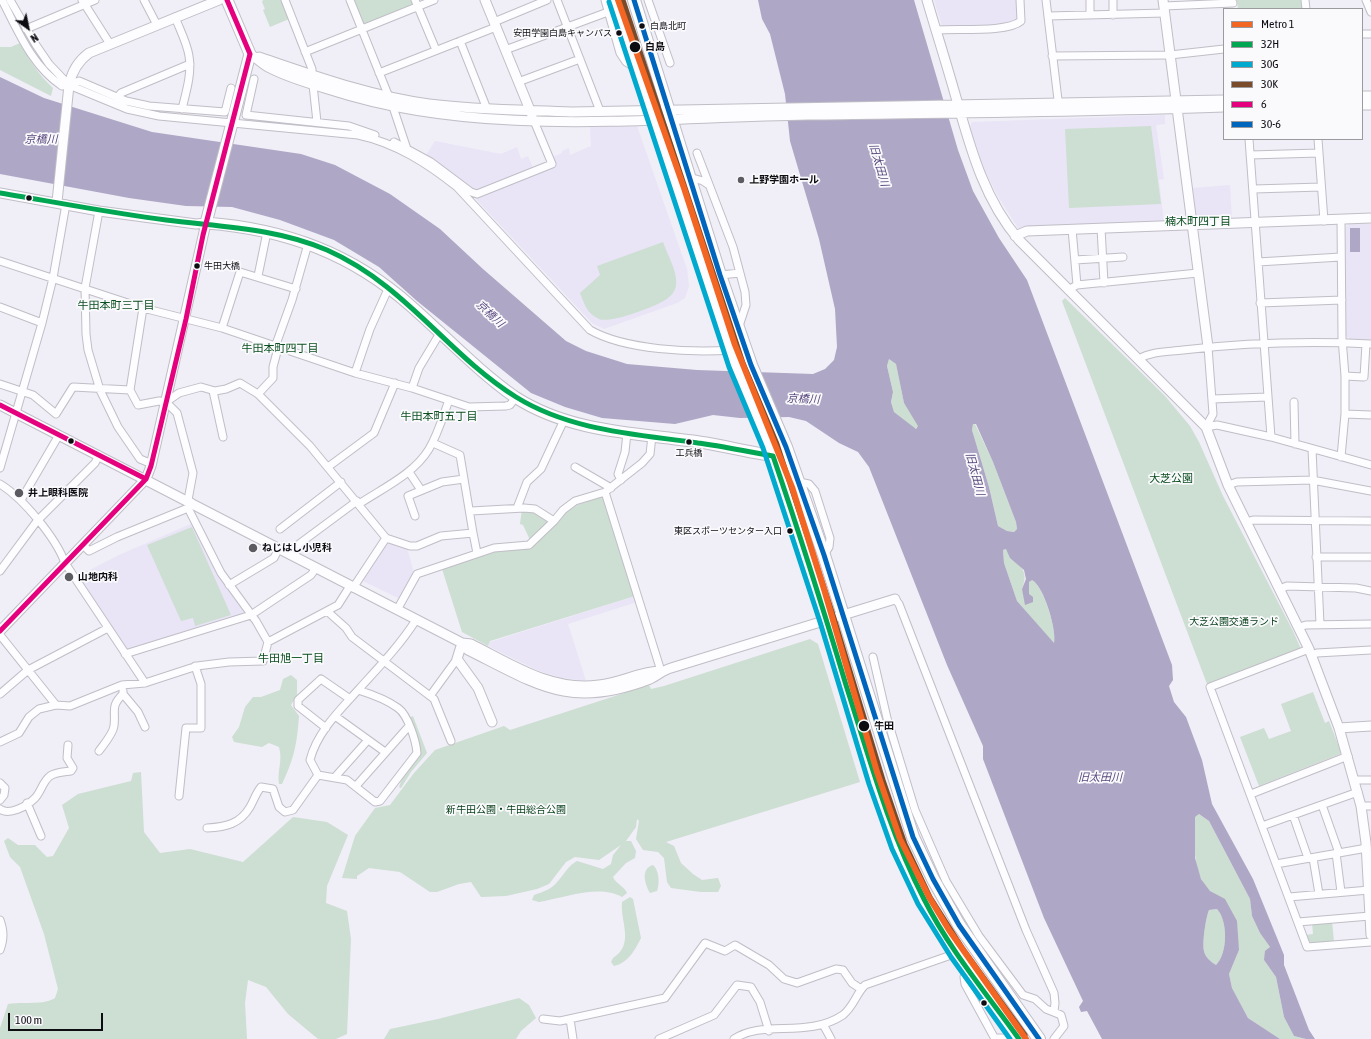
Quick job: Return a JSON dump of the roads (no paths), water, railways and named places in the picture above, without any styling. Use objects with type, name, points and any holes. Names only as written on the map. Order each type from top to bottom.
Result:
[{"type":"highway","points":[[616,0],[652,115],[736,365],[769,444],[827,620],[876,782],[899,847],[924,900],[957,953],[1019,1039]]},
{"type":"highway","points":[[634,0],[720,275],[751,365],[799,482],[865,682],[894,781],[913,837],[932,879],[959,925],[1038,1039]]},
{"type":"main road","points":[[227,0],[250,54],[207,219],[267,232],[308,244],[326,250],[358,266],[389,287],[470,361],[516,397],[564,420],[598,429],[706,443],[789,458]]},
{"type":"street","points":[[2,0],[32,56],[48,76],[60,85],[79,81],[117,98],[149,106],[225,112],[231,88]]},
{"type":"street","points":[[10,0],[26,29],[49,64],[69,84],[127,109],[159,116],[358,135],[407,150],[457,187],[590,330],[601,336],[669,351],[732,350]]},
{"type":"street","points":[[26,29],[83,2],[95,0]]},
{"type":"street","points":[[144,0],[158,25]]},
{"type":"street","points":[[0,468],[17,413],[53,278],[62,203],[57,192],[69,84],[73,71],[84,57],[110,44],[219,0]]},
{"type":"street","points":[[285,0],[312,69],[317,122]]},
{"type":"street","points":[[350,0],[393,107],[407,150]]},
{"type":"street","points":[[306,52],[417,3],[434,0]]},
{"type":"street","points":[[254,80],[246,115],[350,126],[407,150],[431,162],[471,192],[477,194],[552,164],[485,0]]},
{"type":"street","points":[[379,73],[460,41],[495,25],[531,3],[547,0]]},
{"type":"street","points":[[557,0],[600,111]]},
{"type":"street","points":[[605,0],[620,53],[626,62],[639,70]]},
{"type":"street","points":[[648,0],[670,64]]},
{"type":"street","points":[[927,0],[955,108],[977,170],[990,198],[1015,236],[1206,427],[1228,485],[1299,627],[1339,728],[1358,792],[1368,845],[1371,935]]},
{"type":"street","points":[[936,30],[997,28],[1018,24],[1021,21],[1020,0]]},
{"type":"street","points":[[1046,0],[1059,106]]},
{"type":"street","points":[[1090,0],[1090,15]]},
{"type":"street","points":[[1113,0],[1113,15]]},
{"type":"street","points":[[1366,0],[1371,12]]},
{"type":"street","points":[[83,2],[110,44]]},
{"type":"street","points":[[417,3],[436,50]]},
{"type":"street","points":[[1048,16],[1113,15],[1164,6],[1233,4]]},
{"type":"street","points":[[1164,6],[1208,347],[1213,414],[1206,427]]},
{"type":"street","points":[[505,50],[608,12]]},
{"type":"street","points":[[175,17],[186,46],[190,64],[190,76],[182,109]]},
{"type":"street","points":[[460,41],[487,109]]},
{"type":"street","points":[[651,52],[662,41]]},
{"type":"street","points":[[1052,56],[1170,55],[1223,49]]},
{"type":"street","points":[[250,54],[313,80],[393,107],[490,119],[534,121],[652,115],[1177,104],[1223,100]]},
{"type":"street","points":[[518,82],[580,59]]},
{"type":"street","points":[[117,98],[121,92],[190,64]]},
{"type":"street","points":[[313,80],[389,97],[429,104],[487,109],[530,111],[600,111],[652,115]]},
{"type":"street","points":[[1177,104],[1223,107]]},
{"type":"street","points":[[1249,140],[1254,189],[1260,303],[1271,437]]},
{"type":"street","points":[[1318,140],[1324,220]]},
{"type":"street","points":[[697,152],[733,247],[745,292],[746,305],[738,328]]},
{"type":"street","points":[[1250,155],[1319,153]]},
{"type":"street","points":[[688,176],[703,181],[709,185]]},
{"type":"street","points":[[1254,189],[1322,187]]},
{"type":"street","points":[[0,193],[62,203],[99,211],[207,219],[152,464],[146,479],[0,631]]},
{"type":"street","points":[[99,211],[85,288],[86,334],[92,367],[100,390],[118,427],[140,459],[152,464]]},
{"type":"street","points":[[1015,236],[1027,231],[1371,218]]},
{"type":"street","points":[[1341,219],[1345,376],[1345,414],[1341,457]]},
{"type":"street","points":[[1101,228],[1104,283]]},
{"type":"street","points":[[1072,229],[1077,285]]},
{"type":"street","points":[[258,276],[267,232]]},
{"type":"street","points":[[258,394],[273,378],[276,347],[296,288],[308,244]]},
{"type":"street","points":[[1075,260],[1123,258]]},
{"type":"street","points":[[1258,262],[1341,258]]},
{"type":"street","points":[[0,261],[143,308],[222,328],[355,374],[395,383],[469,407],[506,406],[510,405],[516,397]]},
{"type":"street","points":[[222,328],[240,272],[296,288]]},
{"type":"street","points":[[720,275],[740,273]]},
{"type":"street","points":[[1068,290],[1077,285],[1198,274]]},
{"type":"street","points":[[355,374],[370,329],[389,287]]},
{"type":"street","points":[[1260,303],[1342,300]]},
{"type":"street","points":[[0,742],[19,733],[29,717],[39,709],[56,705],[70,706],[122,685],[145,683],[195,666],[229,662],[263,661],[268,642],[251,615],[220,573],[189,504],[193,473],[177,413],[166,402],[159,401],[138,405],[130,390],[143,308]]},
{"type":"street","points":[[0,309],[42,323]]},
{"type":"street","points":[[412,388],[419,368],[440,333]]},
{"type":"street","points":[[1139,359],[1148,354],[1208,347],[1343,343],[1368,344],[1364,377],[1345,376]]},
{"type":"street","points":[[166,402],[179,393],[201,387],[213,391],[226,389],[240,383],[258,394],[328,467],[386,538],[410,546],[417,546],[441,536],[473,533]]},
{"type":"street","points":[[328,467],[374,433],[395,383]]},
{"type":"street","points":[[0,384],[33,395],[56,414],[74,387],[100,390],[130,390]]},
{"type":"street","points":[[213,391],[224,437]]},
{"type":"street","points":[[1212,400],[1268,397]]},
{"type":"street","points":[[294,556],[300,544],[358,502],[409,472],[419,462],[432,443],[448,400]]},
{"type":"street","points":[[1294,402],[1295,444]]},
{"type":"street","points":[[0,405],[146,479],[189,504],[279,548],[462,643],[471,644],[542,679],[568,685],[601,685],[650,671],[661,671],[895,599],[900,604],[1026,930],[1054,993],[1054,1011]]},
{"type":"street","points":[[1345,414],[1371,415]]},
{"type":"street","points":[[517,508],[527,482],[541,469],[564,420]]},
{"type":"street","points":[[1206,427],[1217,425],[1271,437],[1371,465]]},
{"type":"street","points":[[621,480],[618,474],[625,452],[627,433]]},
{"type":"street","points":[[20,500],[59,434]]},
{"type":"street","points":[[397,610],[417,574],[494,548],[529,544],[554,521],[563,510],[575,501],[608,490],[647,459],[650,454],[652,436]]},
{"type":"street","points":[[432,443],[460,455],[468,507],[471,511],[477,553]]},
{"type":"street","points":[[1312,449],[1312,480],[1320,624]]},
{"type":"street","points":[[0,571],[37,521],[95,463],[99,455]]},
{"type":"street","points":[[575,467],[608,490],[661,671]]},
{"type":"street","points":[[409,472],[421,490]]},
{"type":"street","points":[[414,516],[408,496],[442,482],[464,479]]},
{"type":"street","points":[[1228,485],[1237,482],[1312,480],[1371,491]]},
{"type":"street","points":[[280,529],[341,482]]},
{"type":"street","points":[[0,484],[11,491],[20,500],[56,543],[65,563],[145,683]]},
{"type":"street","points":[[83,545],[89,551],[189,504]]},
{"type":"street","points":[[471,511],[517,508],[535,509],[554,521]]},
{"type":"street","points":[[1246,522],[1254,520],[1371,521]]},
{"type":"street","points":[[268,642],[338,605],[386,538]]},
{"type":"street","points":[[229,585],[274,558],[279,548]]},
{"type":"street","points":[[1316,557],[1371,557]]},
{"type":"street","points":[[125,654],[251,615],[311,575],[316,568]]},
{"type":"street","points":[[1280,589],[1287,586],[1356,588],[1371,592]]},
{"type":"street","points":[[327,611],[346,628],[352,637],[434,699],[451,741]]},
{"type":"street","points":[[318,775],[310,760],[313,749],[326,728],[384,662],[416,620]]},
{"type":"street","points":[[1299,627],[1320,624],[1371,624]]},
{"type":"street","points":[[0,694],[28,670],[108,628]]},
{"type":"street","points":[[0,635],[56,705]]},
{"type":"street","points":[[430,696],[457,658],[462,643]]},
{"type":"street","points":[[1371,650],[1317,653],[1310,652],[1210,687],[1307,947],[1371,942]]},
{"type":"street","points":[[873,657],[880,693],[907,785],[923,831],[946,881],[998,963],[1023,995],[1035,999],[1040,1005],[1061,1015],[1064,1026],[1054,1039]]},
{"type":"street","points":[[457,658],[478,688],[492,722]]},
{"type":"street","points":[[180,796],[186,728],[201,728],[201,684],[195,666]]},
{"type":"street","points":[[326,728],[298,706],[298,700],[321,679],[350,699]]},
{"type":"street","points":[[865,682],[880,693]]},
{"type":"street","points":[[122,685],[123,694],[138,712],[145,727]]},
{"type":"street","points":[[318,775],[347,780],[375,802],[380,801],[417,753],[416,742],[404,715],[398,708],[358,690]]},
{"type":"street","points":[[99,751],[114,727],[113,709],[116,701],[123,694]]},
{"type":"street","points":[[335,716],[385,752]]},
{"type":"street","points":[[356,786],[409,726]]},
{"type":"street","points":[[1339,728],[1371,726]]},
{"type":"street","points":[[335,777],[368,740]]},
{"type":"street","points":[[0,809],[10,812],[27,803],[34,799],[50,776],[56,773],[71,771],[73,768],[67,758],[68,745]]},
{"type":"street","points":[[1251,794],[1348,756]]},
{"type":"street","points":[[207,828],[225,828],[239,821],[250,807],[261,787],[273,789],[279,807],[285,812],[293,810],[318,775]]},
{"type":"street","points":[[1355,780],[1371,780]]},
{"type":"street","points":[[894,781],[907,785]]},
{"type":"street","points":[[0,784],[5,788],[4,795],[0,800]]},
{"type":"street","points":[[1262,826],[1358,792]]},
{"type":"street","points":[[27,803],[41,836]]},
{"type":"street","points":[[1322,805],[1337,853],[1341,892]]},
{"type":"street","points":[[1361,806],[1371,806]]},
{"type":"street","points":[[1293,815],[1310,858],[1319,894]]},
{"type":"street","points":[[1276,864],[1337,853],[1368,845]]},
{"type":"street","points":[[932,879],[946,881]]},
{"type":"street","points":[[1289,897],[1369,890]]},
{"type":"street","points":[[1298,922],[1370,916]]},
{"type":"street","points":[[0,920],[3,930],[3,940],[0,950]]},
{"type":"street","points":[[544,1019],[560,1021],[665,998],[705,943],[725,951],[735,945],[769,965],[784,978],[798,983],[836,969],[843,970],[852,983],[861,989]]},
{"type":"street","points":[[734,1039],[770,1031],[813,1029],[824,1026],[844,1014],[852,1006],[861,989],[865,985],[957,953]]},
{"type":"street","points":[[996,977],[998,963]]},
{"type":"street","points":[[968,968],[964,977],[965,984],[995,1038],[1019,1039]]},
{"type":"street","points":[[658,1039],[714,1016],[737,985],[751,988],[760,1002],[770,1031]]},
{"type":"street","points":[[570,1019],[574,1039]]},
{"type":"street","points":[[824,1026],[831,1039]]},
{"type":"water","name":"旧太田川","points":[[758,0],[914,0],[958,150],[973,191],[999,238],[1027,280],[1172,665],[1173,680],[1169,686],[1174,702],[1186,717],[1202,760],[1212,804],[1253,879],[1284,955],[1284,965],[1309,1030],[1315,1039],[1306,1039],[1294,1036],[1284,1017],[1276,977],[1264,960],[1265,951],[1270,947],[1260,933],[1252,916],[1250,899],[1209,821],[1199,814],[1195,817],[1195,858],[1201,879],[1210,891],[1225,899],[1237,921],[1239,950],[1229,974],[1232,988],[1248,1018],[1280,1039],[1102,1039],[1087,1011],[1081,1012],[1079,1007],[1083,1001],[1044,918],[983,759],[983,746],[947,665],[869,467],[858,452],[839,443],[806,421],[789,417],[740,418],[713,415],[675,424],[602,418],[565,407],[531,393],[417,301],[379,267],[334,240],[280,220],[232,207],[186,206],[129,198],[0,174],[0,77],[44,98],[152,132],[301,154],[335,165],[390,194],[440,229],[483,269],[566,341],[586,351],[627,364],[697,370],[813,374],[825,369],[834,360],[837,347],[835,309],[819,239],[790,141],[785,94],[770,34],[762,19]],"holes":[[[889,359],[896,364],[904,403],[918,426],[916,429],[894,412],[891,402],[893,392],[887,366]],[[973,424],[976,424],[993,462],[1016,522],[1017,529],[1014,532],[1007,531],[998,526],[989,487],[972,430]],[[1006,549],[1010,558],[1024,570],[1026,579],[1022,589],[1025,605],[1033,602],[1033,597],[1029,594],[1029,582],[1032,580],[1037,584],[1041,591],[1052,619],[1054,643],[1017,601],[1004,563],[1003,550]],[[1217,909],[1221,914],[1225,929],[1223,953],[1216,965],[1208,959],[1204,951],[1205,930],[1209,910]]]},
{"type":"water","points":[[1350,228],[1360,228],[1360,252],[1350,252]]},
{"type":"metro line","name":"1","points":[[618,0],[684,188],[735,345],[792,487],[824,589],[877,772],[900,839],[929,897],[949,930],[1026,1039]]},
{"type":"place","name":"白島北町","points":[[642,26]]},
{"type":"place","name":"安田学園白島キャンパス","points":[[619,33]]},
{"type":"place","name":"白島","points":[[635,47]]},
{"type":"place","name":"上野学園ホール","points":[[741,180]]},
{"type":"place","name":"牛田大橋","points":[[197,266]]},
{"type":"place","name":"工兵橋","points":[[689,442]]},
{"type":"place","name":"井上眼科医院","points":[[19,493]]},
{"type":"place","name":"東区スポーツセンター入口","points":[[790,531]]},
{"type":"place","name":"ねじはし小児科","points":[[253,548]]},
{"type":"place","name":"山地内科","points":[[69,577]]},
{"type":"place","name":"牛田","points":[[864,726]]},
{"type":"district","name":"楠木町四丁目","points":[[1198,222]]},
{"type":"district","name":"牛田本町三丁目","points":[[116,306]]},
{"type":"district","name":"牛田本町四丁目","points":[[280,349]]},
{"type":"district","name":"牛田本町五丁目","points":[[439,417]]},
{"type":"district","name":"大芝公園","points":[[1171,479]]},
{"type":"district","name":"牛田旭一丁目","points":[[291,659]]},
{"type":"water label","name":"京橋川","points":[[41,140]]},
{"type":"water label","name":"京橋川","points":[[490,314]]},
{"type":"water label","name":"京橋川","points":[[803,399]]},
{"type":"park label","name":"大芝公園交通ランド","points":[[1234,622]]},
{"type":"park label","name":"新牛田公園・牛田総合公園","points":[[506,810]]}]
